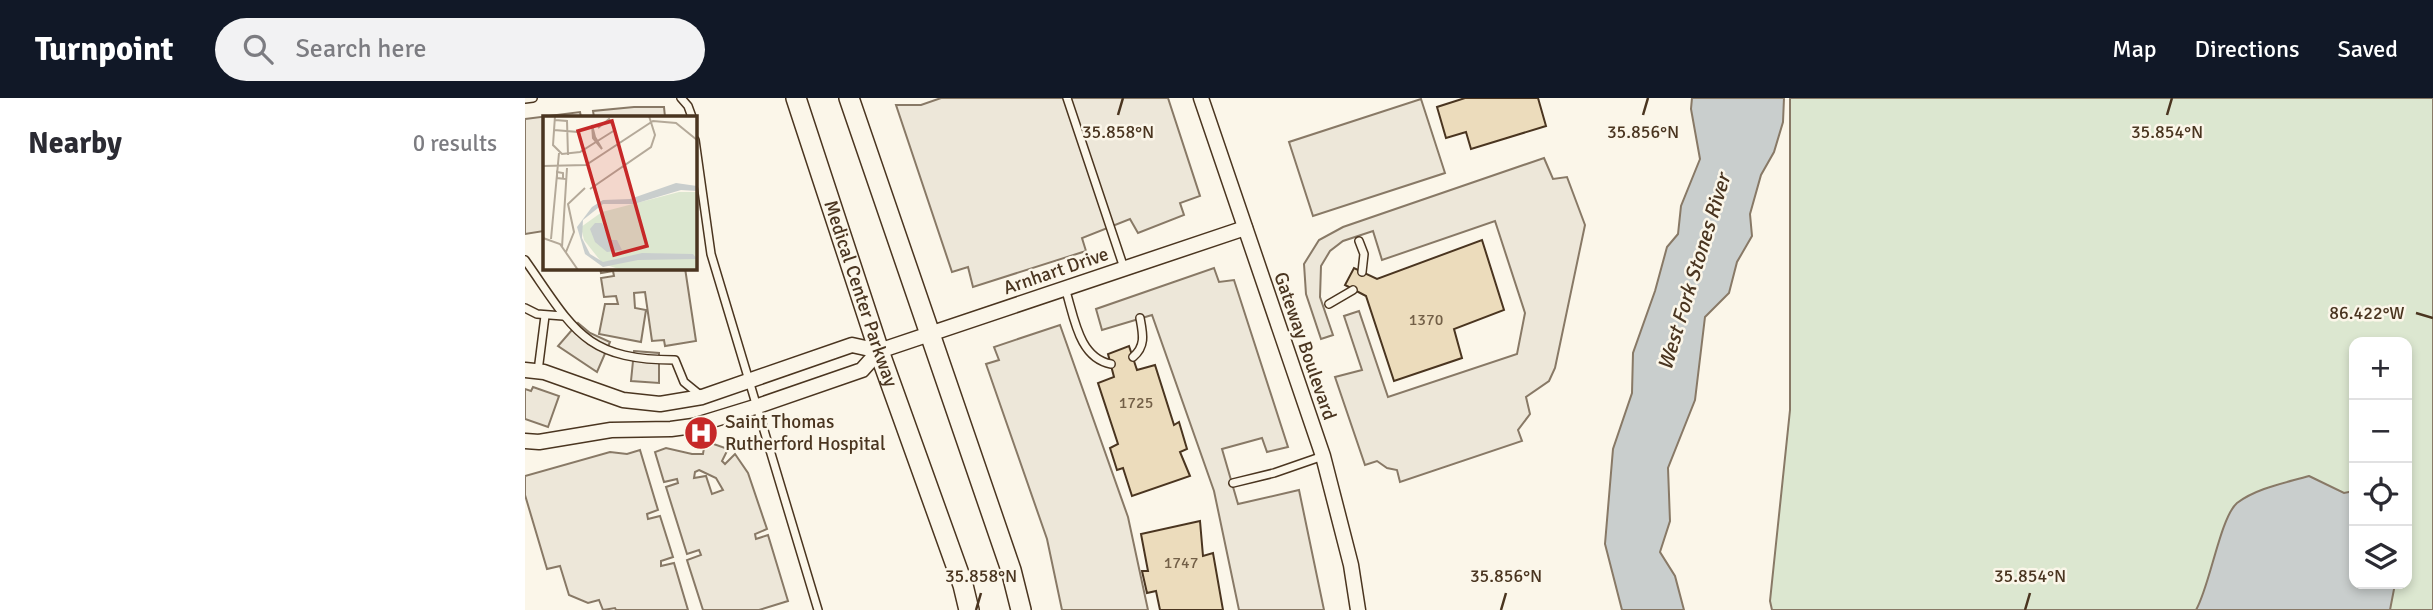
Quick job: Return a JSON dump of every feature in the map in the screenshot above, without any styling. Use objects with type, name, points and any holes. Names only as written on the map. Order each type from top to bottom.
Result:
[{"type":"main road","name":"Medical Center Parkway","points":[[796,98],[880,351],[935,502],[969,610]]},
{"type":"main road","points":[[849,98],[1007,558],[1021,610]]},
{"type":"street","name":"Gateway Boulevard","points":[[1201,98],[1323,456],[1351,565],[1358,610]]},
{"type":"street","name":"Arnhart Drive","points":[[525,441],[539,442],[611,430],[683,428],[758,407],[862,370],[880,351],[1245,228]]},
{"type":"street","name":"Arnhart Drive","points":[[532,370],[633,402],[673,403],[702,397],[852,345],[880,351]]},
{"type":"lane","points":[[525,99],[533,98]]},
{"type":"lane","points":[[681,98],[692,116]]},
{"type":"lane","points":[[1067,98],[1124,268]]},
{"type":"lane","points":[[697,154],[711,254],[818,610]]},
{"type":"lane","points":[[1359,241],[1364,254],[1362,272]]},
{"type":"lane","points":[[525,260],[563,316],[585,338],[611,351],[640,359],[675,360],[684,382],[702,397]]},
{"type":"lane","points":[[1065,288],[1089,354],[1100,362],[1111,364]]},
{"type":"lane","points":[[1329,304],[1353,290]]},
{"type":"lane","points":[[525,308],[545,316],[563,316]]},
{"type":"lane","points":[[532,370],[545,316]]},
{"type":"lane","points":[[1133,357],[1141,350],[1144,337],[1140,318]]},
{"type":"lane","points":[[1233,482],[1274,474],[1323,456]]},
{"type":"green space","points":[[1790,98],[2433,98],[2433,610],[1772,610],[1770,601],[1790,410]]},
{"type":"shaded area","points":[[941,98],[1168,98],[1200,196],[1180,203],[1184,215],[1138,233],[1130,219],[1082,238],[1086,251],[973,287],[968,267],[952,272],[896,105],[921,105]]},
{"type":"shaded area","points":[[1421,99],[1445,173],[1313,216],[1289,142]]},
{"type":"shaded area","points":[[664,107],[665,116],[594,116],[593,111]]},
{"type":"shaded area","points":[[580,112],[581,116],[549,116]]},
{"type":"shaded area","points":[[543,117],[543,231],[525,234],[525,119]]},
{"type":"shaded area","points":[[1544,158],[1553,179],[1567,177],[1585,225],[1555,368],[1549,381],[1526,397],[1530,414],[1518,430],[1522,441],[1400,482],[1397,470],[1387,468],[1377,461],[1365,465],[1335,377],[1362,370],[1344,316],[1359,311],[1388,397],[1517,354],[1525,313],[1495,221],[1382,260],[1373,231],[1343,241],[1330,251],[1321,266],[1320,297],[1333,335],[1321,339],[1306,294],[1304,264],[1319,240],[1343,227]]},
{"type":"shaded area","points":[[1214,268],[1219,282],[1234,280],[1288,447],[1267,452],[1262,438],[1222,449],[1238,504],[1299,490],[1324,610],[1239,610],[1214,491],[1152,315],[1102,330],[1096,309]]},
{"type":"shaded area","points":[[600,270],[685,270],[696,341],[665,346],[664,340],[652,341],[645,292],[634,293],[635,308],[646,310],[641,342],[599,334],[605,304],[618,304],[616,296],[604,297],[601,278],[614,276],[613,271],[601,273]]},
{"type":"shaded area","points":[[578,323],[590,333],[610,342],[597,372],[558,346]]},
{"type":"shaded area","points":[[1060,325],[1128,517],[1148,610],[1062,610],[1047,539],[986,364],[999,360],[994,347]]},
{"type":"shaded area","points":[[634,351],[659,353],[659,383],[631,381]]},
{"type":"shaded area","points":[[533,387],[559,396],[548,427],[525,419],[525,389],[531,391]]},
{"type":"shaded area","points":[[705,441],[728,449],[722,461],[725,464],[735,454],[748,473],[767,529],[755,534],[756,539],[768,535],[788,601],[759,610],[703,610],[687,560],[701,555],[699,550],[687,554],[666,487],[678,483],[677,479],[664,482],[655,452],[666,448],[703,454]],"holes":[[[699,470],[716,478],[723,490],[712,494],[706,476],[694,478],[695,472]]]},
{"type":"shaded area","points":[[640,450],[658,510],[647,514],[648,519],[660,516],[673,557],[661,561],[661,566],[674,563],[688,610],[603,610],[599,600],[588,603],[569,595],[560,566],[547,569],[525,495],[525,476],[610,452],[627,454]]},
{"type":"water","name":"West Fork Stones River","points":[[1692,98],[1784,98],[1783,122],[1774,152],[1761,175],[1750,214],[1752,236],[1737,262],[1729,293],[1705,317],[1695,400],[1668,468],[1670,521],[1660,552],[1675,576],[1684,610],[1622,610],[1605,544],[1613,449],[1632,393],[1633,353],[1667,247],[1678,234],[1681,206],[1700,159],[1691,109]]},
{"type":"water","points":[[2309,476],[2344,493],[2349,492],[2349,589],[2394,589],[2390,610],[2196,610],[2231,511],[2245,498]]},
{"type":"building","points":[[1465,98],[1538,98],[1546,126],[1471,149],[1466,132],[1446,138],[1437,107]]},
{"type":"building","points":[[1482,240],[1504,310],[1454,329],[1462,358],[1394,381],[1366,296],[1345,285],[1354,268],[1377,279]]},
{"type":"building","points":[[1129,346],[1137,370],[1155,365],[1174,425],[1179,422],[1187,449],[1180,452],[1190,476],[1132,496],[1123,468],[1117,470],[1110,448],[1118,444],[1098,383],[1114,377],[1108,354]]},
{"type":"building","points":[[1200,521],[1203,556],[1213,553],[1223,610],[1160,610],[1156,591],[1147,593],[1142,571],[1148,571],[1141,534]]},
{"type":"place","name":"Saint Thomas Rutherford Hospital","points":[[701,433]]}]
